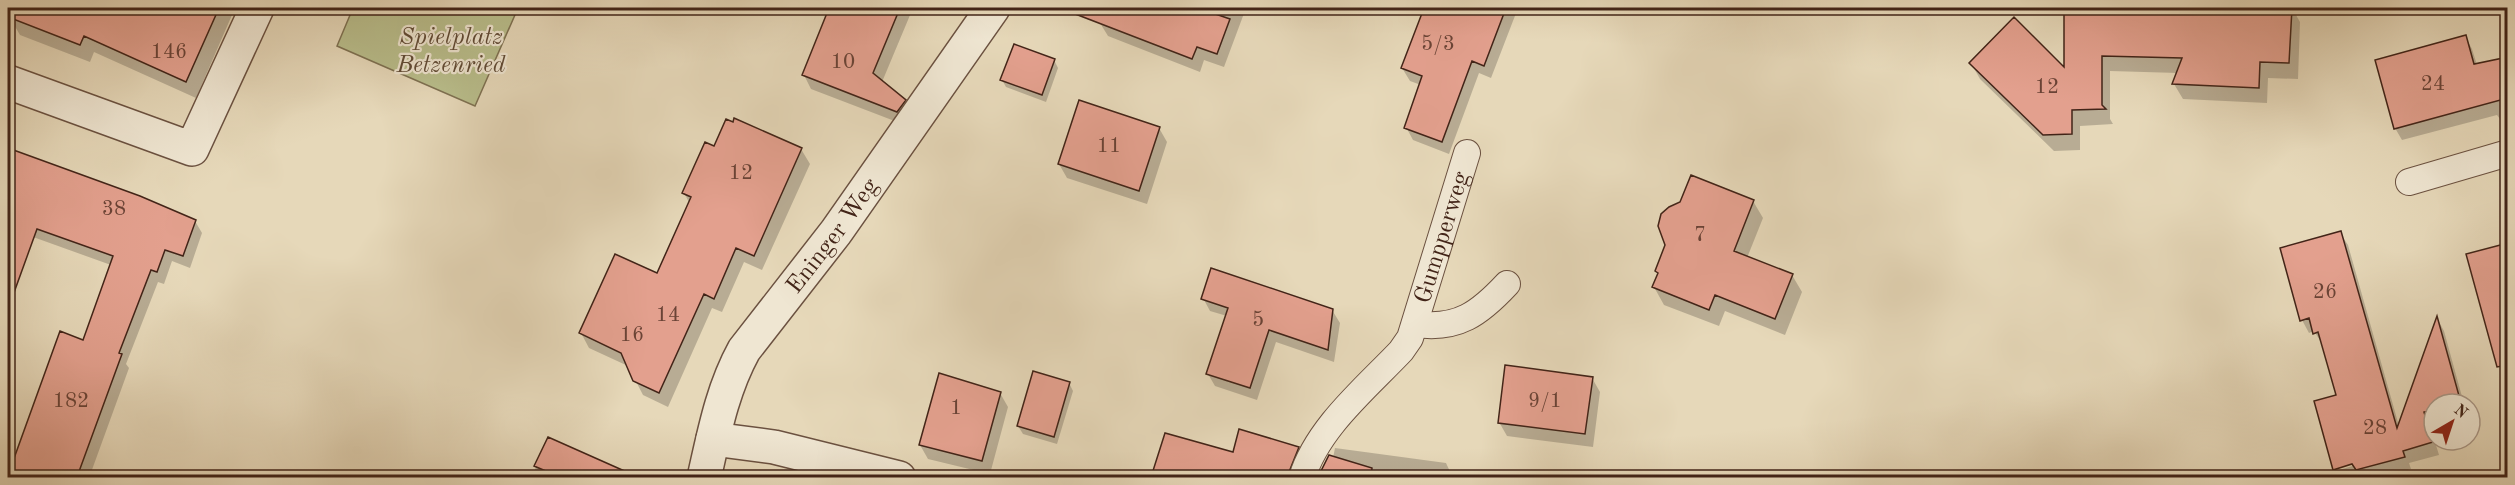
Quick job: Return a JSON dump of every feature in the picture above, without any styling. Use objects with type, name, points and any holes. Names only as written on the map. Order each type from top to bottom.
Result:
[{"type":"street","points":[[8,82],[192,149],[257,8]]},
{"type":"street","name":"Eninger Weg","points":[[704,477],[729,381],[744,350],[836,232],[993,8]]},
{"type":"street","points":[[713,439],[774,447],[899,477]]},
{"type":"lane","name":"Gumpperweg","points":[[1302,477],[1308,459],[1319,439],[1401,351],[1410,338],[1467,153]]},
{"type":"lane","points":[[2409,182],[2508,153]]},
{"type":"lane","name":"Gumpperweg","points":[[1416,324],[1429,326],[1454,323],[1480,310],[1508,284]]},
{"type":"green space","name":"Spielplatz Betzenried","points":[[353,8],[518,8],[475,106],[337,46]]},
{"type":"building","points":[[8,8],[219,8],[186,82],[84,36],[80,45],[8,17]]},
{"type":"building","points":[[829,8],[900,8],[873,73],[906,100],[897,112],[802,75]]},
{"type":"building","points":[[1066,8],[1198,8],[1230,19],[1217,54],[1197,47],[1192,59],[1065,10]]},
{"type":"building","points":[[1424,8],[1506,8],[1484,66],[1472,61],[1442,142],[1404,128],[1422,76],[1401,68]]},
{"type":"building","points":[[2064,8],[2292,8],[2289,63],[2260,62],[2259,88],[2172,84],[2182,58],[2102,56],[2102,105],[2106,109],[2072,110],[2072,134],[2043,135],[1969,63],[2014,17],[2064,67]]},
{"type":"building","points":[[2466,35],[2474,64],[2508,57],[2508,98],[2394,129],[2375,60]]},
{"type":"building","points":[[1014,44],[1055,59],[1042,95],[1000,80]]},
{"type":"building","points":[[1079,100],[1160,127],[1139,191],[1058,164]]},
{"type":"building","points":[[734,118],[802,148],[754,256],[736,248],[714,299],[704,294],[659,393],[633,381],[621,353],[579,333],[615,254],[657,273],[691,197],[682,193],[705,142],[714,146],[726,119],[733,122]]},
{"type":"building","points":[[8,148],[140,196],[196,220],[183,256],[165,250],[157,272],[151,270],[119,353],[122,354],[77,477],[8,477],[8,475],[60,331],[83,340],[113,256],[37,229],[12,298],[8,297]]},
{"type":"building","points":[[1691,175],[1754,200],[1734,251],[1793,274],[1775,319],[1715,295],[1709,310],[1652,287],[1658,273],[1655,271],[1665,245],[1658,226],[1661,214],[1680,202]]},
{"type":"building","points":[[2341,231],[2397,428],[2437,316],[2458,392],[2422,392],[2422,445],[2403,451],[2405,457],[2356,470],[2352,464],[2333,470],[2314,401],[2336,395],[2318,332],[2313,334],[2309,318],[2300,321],[2280,248]]},
{"type":"building","points":[[2508,243],[2508,365],[2497,367],[2466,254]]},
{"type":"building","points":[[1211,268],[1333,309],[1328,350],[1269,330],[1250,388],[1206,374],[1228,308],[1201,299]]},
{"type":"building","points":[[1505,365],[1593,377],[1585,434],[1498,423]]},
{"type":"building","points":[[1033,371],[1070,382],[1054,437],[1017,426]]},
{"type":"building","points":[[939,373],[1001,392],[982,461],[919,445]]},
{"type":"building","points":[[1239,429],[1299,447],[1287,477],[1151,477],[1165,433],[1233,452]]},
{"type":"building","points":[[548,437],[638,477],[560,477],[534,466]]},
{"type":"building","points":[[1329,455],[1372,468],[1371,477],[1318,477]]}]
